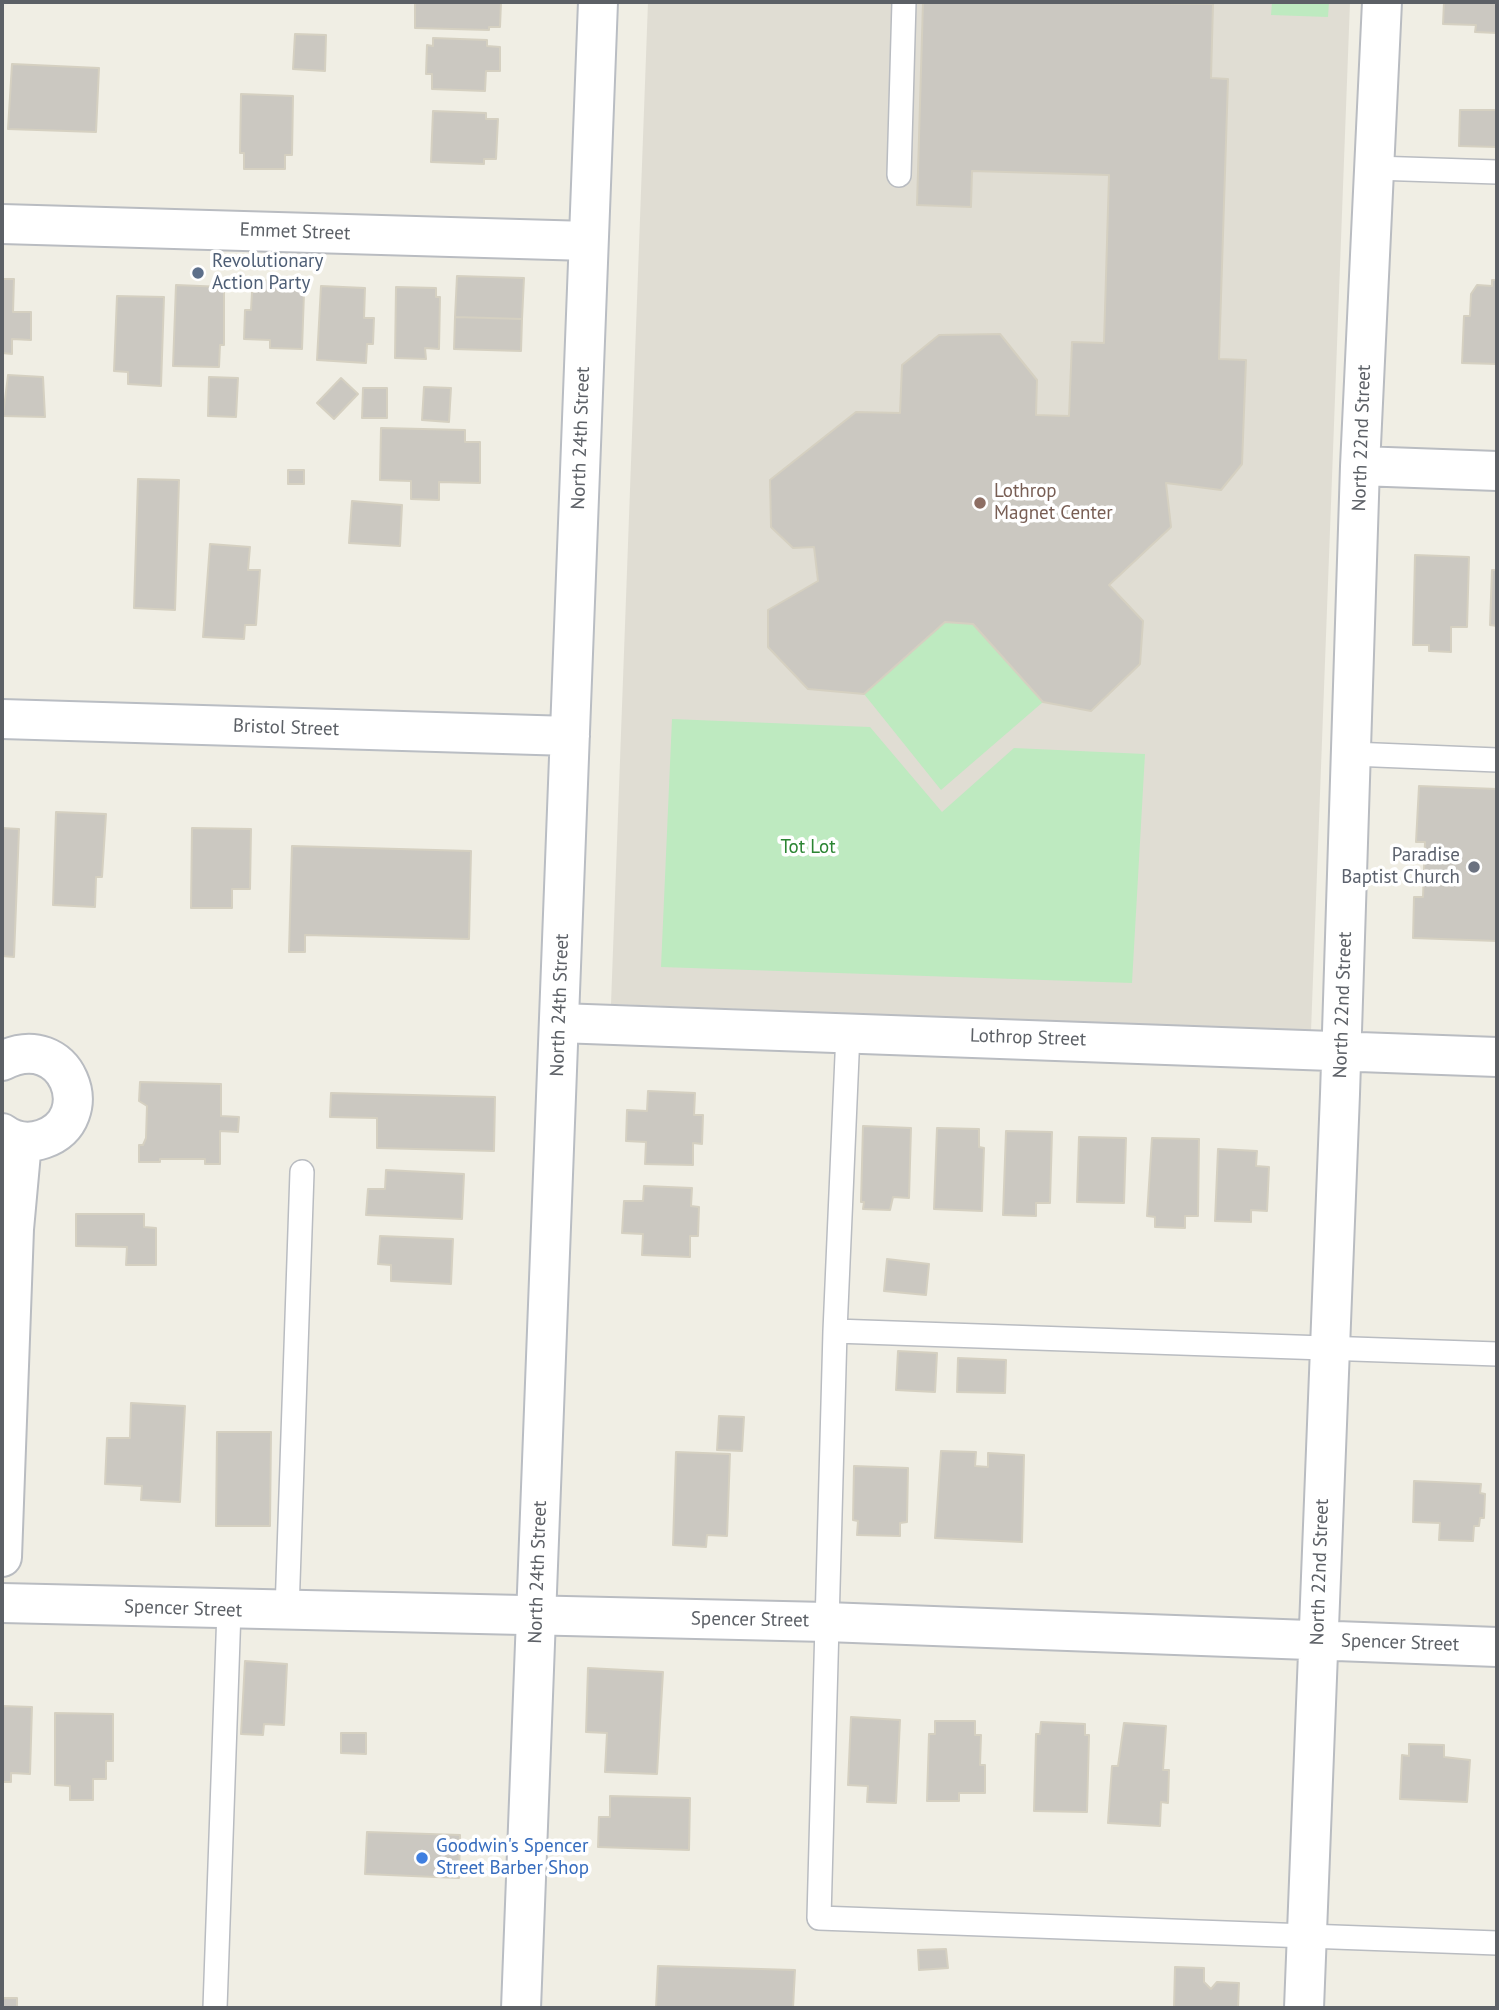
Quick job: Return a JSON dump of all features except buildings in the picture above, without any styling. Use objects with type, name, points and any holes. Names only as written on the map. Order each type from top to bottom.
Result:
[{"type":"street","name":"North 24th Street","points":[[522,2008],[598,2]]},
{"type":"street","name":"North 22nd Street","points":[[1304,2008],[1342,1051],[1360,467],[1382,2]]},
{"type":"street","name":"Emmet Street","points":[[2,225],[588,241]]},
{"type":"street","points":[[1360,467],[1497,471]]},
{"type":"street","name":"Bristol Street","points":[[2,719],[570,736]]},
{"type":"street","name":"Lothrop Street","points":[[559,1023],[1497,1057]]},
{"type":"street","points":[[2,1061],[29,1052],[43,1055],[66,1073],[72,1086],[73,1101],[61,1127],[50,1136],[12,1137],[14,1229],[2,1557]]},
{"type":"street","name":"Spencer Street","points":[[2,1603],[826,1622],[1497,1647]]},
{"type":"lane","points":[[899,175],[904,2]]},
{"type":"lane","points":[[1374,168],[1497,172]]},
{"type":"lane","points":[[1352,754],[1497,760]]},
{"type":"lane","points":[[848,1033],[835,1331],[819,1918],[1497,1943]]},
{"type":"lane","points":[[288,1611],[302,1172]]},
{"type":"lane","points":[[835,1331],[1497,1354]]},
{"type":"lane","points":[[215,2008],[229,1610]]},
{"type":"shaded area","name":"Lothrop Magnet Center","points":[[648,2],[1350,2],[1311,1031],[611,1004]]},
{"type":"green space","points":[[1272,2],[1329,2],[1328,17],[1271,15]]},
{"type":"green space","points":[[945,622],[973,624],[1043,702],[941,790],[864,694]]},
{"type":"green space","name":"Tot Lot","points":[[672,719],[870,727],[942,812],[1014,748],[1145,754],[1132,983],[661,967]]},
{"type":"place","name":"Revolutionary Action Party","points":[[198,273]]},
{"type":"place","name":"Lothrop Magnet Center","points":[[980,503]]},
{"type":"place","name":"Paradise Baptist Church","points":[[1474,867]]},
{"type":"place","name":"Goodwin's Spencer Street Barber Shop","points":[[422,1858]]}]
